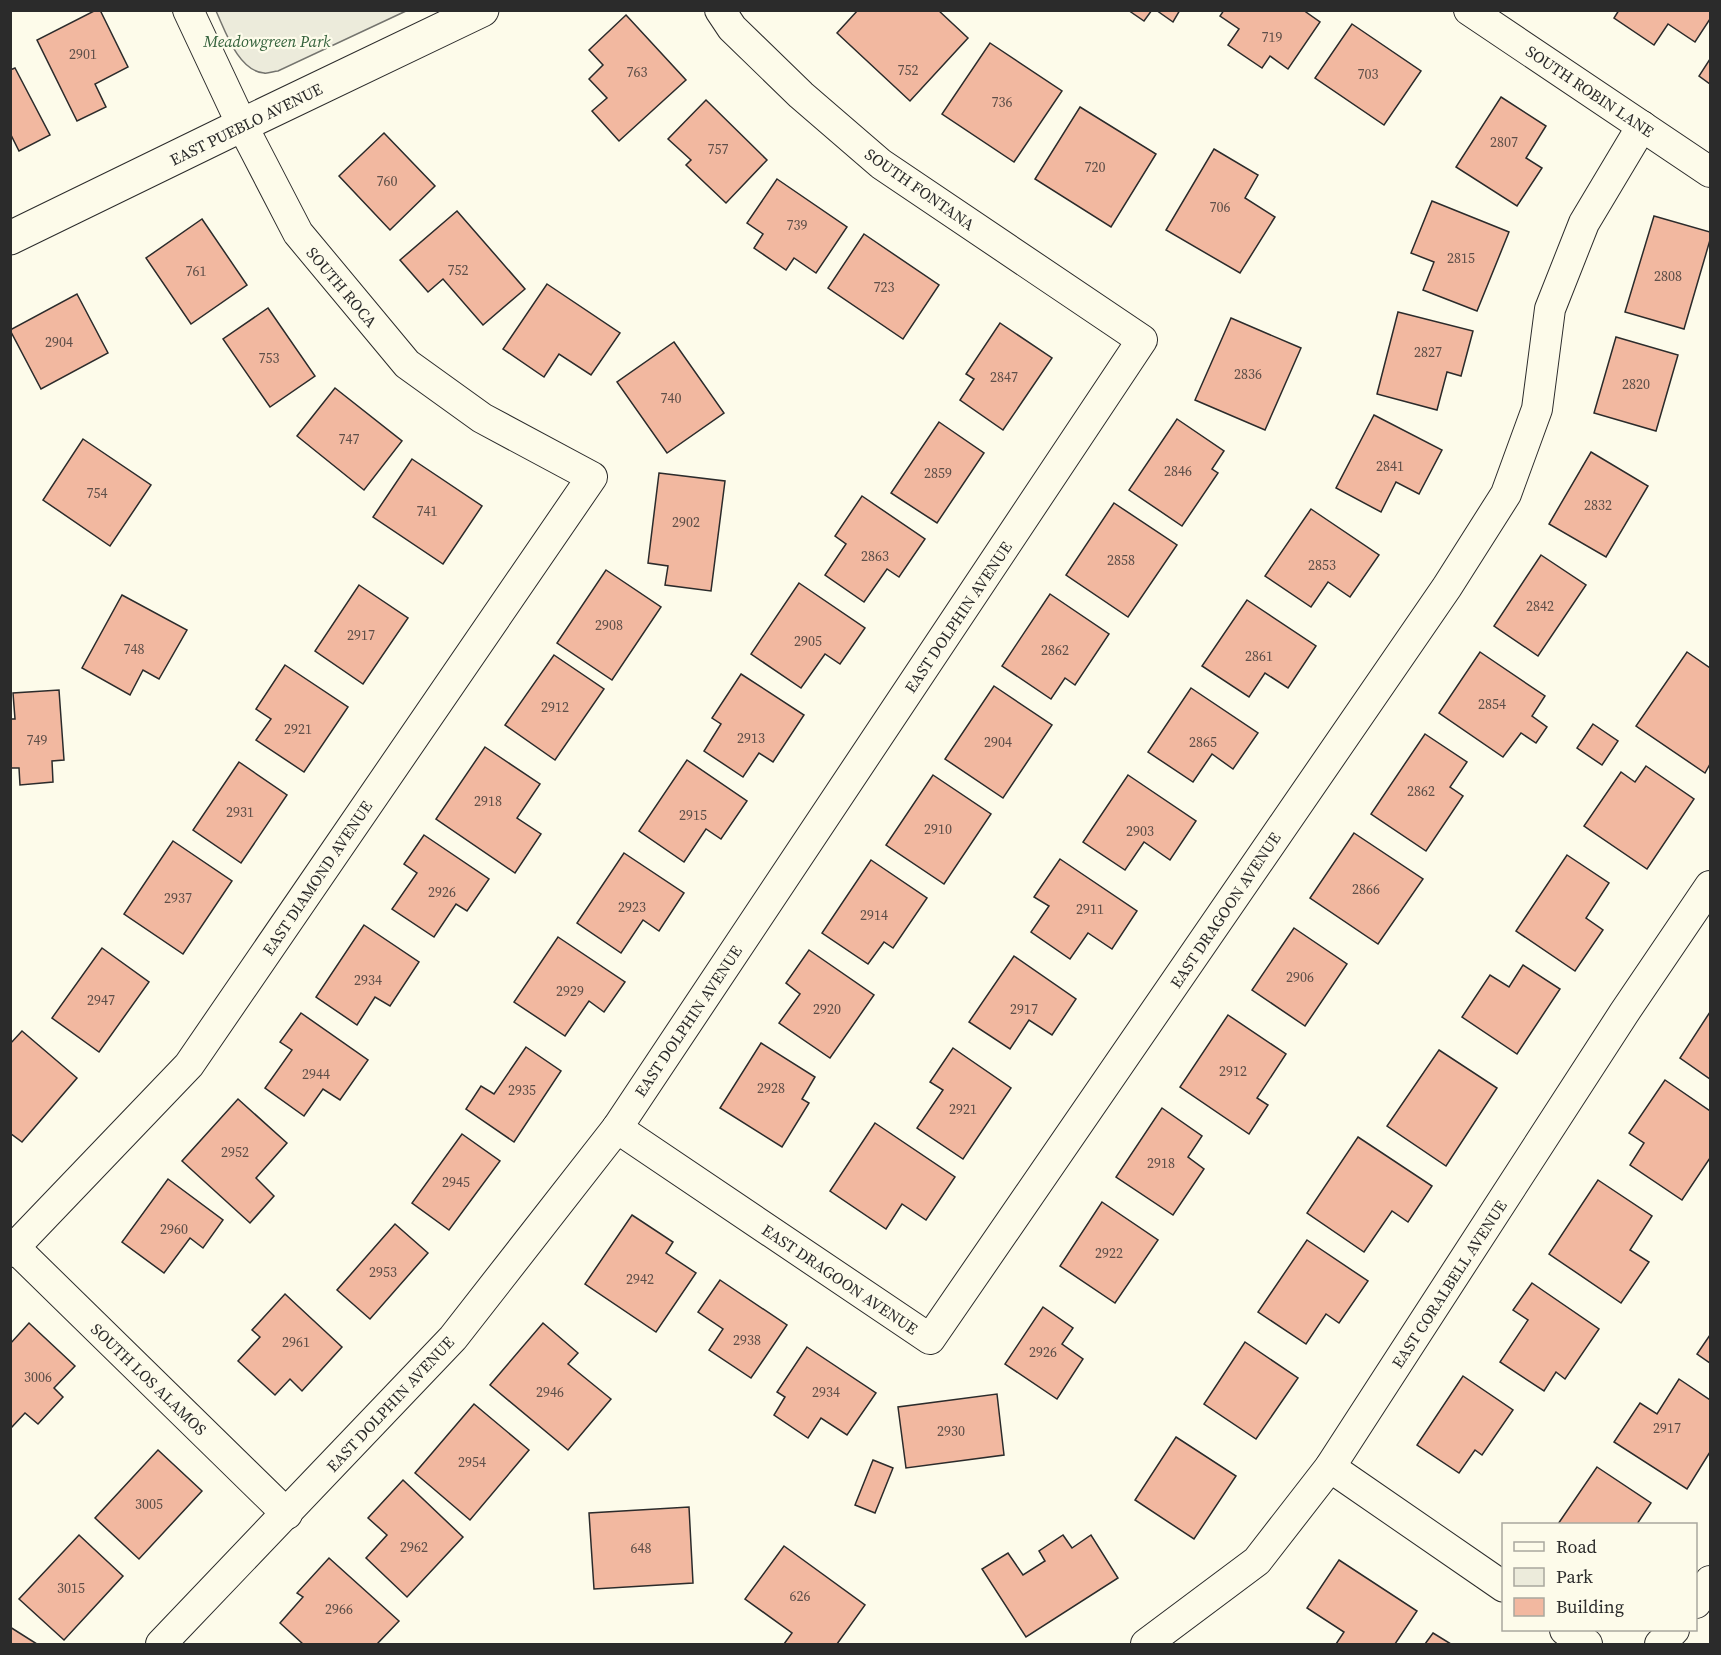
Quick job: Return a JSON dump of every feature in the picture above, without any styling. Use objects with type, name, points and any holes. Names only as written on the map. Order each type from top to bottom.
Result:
[{"type":"street","name":"SOUTH ROCA","points":[[188,10],[242,125],[298,233],[407,364],[482,418],[592,477]]},
{"type":"street","name":"EAST PUEBLO AVENUE","points":[[10,238],[482,10]]},
{"type":"street","name":"SOUTH FONTANA","points":[[720,10],[732,28],[801,95],[881,164],[1142,340]]},
{"type":"street","name":"SOUTH ROBIN LANE","points":[[1469,10],[1710,172]]},
{"type":"street","name":"EAST DRAGOON AVENUE","points":[[617,1128],[930,1340],[1447,587],[1506,494],[1537,409],[1550,309],[1584,223],[1642,126]]},
{"type":"street","name":"EAST DOLPHIN AVENUE","points":[[161,1644],[453,1338],[617,1128],[1142,340]]},
{"type":"street","name":"EAST DIAMOND AVENUE","points":[[12,1248],[189,1065],[592,477]]},
{"type":"street","name":"EAST CORALBELL AVENUE","points":[[1146,1644],[1257,1562],[1330,1467],[1624,1013],[1710,886]]},
{"type":"street","name":"SOUTH LOS ALAMOS","points":[[12,1248],[287,1514]]},
{"type":"street","points":[[1330,1467],[1502,1586]]},
{"type":"street","points":[[1697,1600],[1710,1581]]},
{"type":"street","points":[[1568,1631],[1587,1644]]},
{"type":"street","points":[[1660,1644],[1672,1631]]},
{"type":"green space","name":"Meadowgreen Park","points":[[216,11],[406,11],[278,71],[266,73],[255,71],[240,58]]},
{"type":"building","points":[[100,10],[128,67],[95,84],[106,107],[77,121],[37,40]]},
{"type":"building","points":[[858,10],[938,10],[968,38],[910,101],[837,33]]},
{"type":"building","points":[[1128,10],[1152,10],[1144,21]]},
{"type":"building","points":[[1156,10],[1180,10],[1173,22]]},
{"type":"building","points":[[1224,10],[1303,10],[1320,22],[1288,69],[1270,56],[1262,68],[1228,45],[1239,29],[1220,16]]},
{"type":"building","points":[[1619,10],[1710,10],[1710,19],[1695,42],[1668,24],[1654,45],[1614,18]]},
{"type":"building","points":[[626,15],[686,80],[619,141],[592,111],[607,98],[589,79],[603,65],[589,50]]},
{"type":"building","points":[[1352,24],[1421,71],[1384,125],[1315,78]]},
{"type":"building","points":[[990,43],[1062,91],[1014,162],[942,114]]},
{"type":"building","points":[[1710,59],[1710,84],[1699,76]]},
{"type":"building","points":[[15,68],[50,135],[19,151],[10,133],[10,70]]},
{"type":"building","points":[[1501,97],[1546,126],[1526,158],[1542,168],[1517,206],[1456,167]]},
{"type":"building","points":[[706,100],[767,160],[726,203],[686,165],[691,160],[668,139]]},
{"type":"building","points":[[1080,107],[1156,154],[1111,227],[1035,179]]},
{"type":"building","points":[[384,133],[435,186],[390,230],[339,176]]},
{"type":"building","points":[[1214,149],[1258,175],[1245,198],[1275,217],[1240,273],[1166,230]]},
{"type":"building","points":[[777,179],[847,227],[816,273],[794,258],[786,270],[754,248],[763,234],[747,223]]},
{"type":"building","points":[[1432,201],[1509,232],[1477,311],[1423,290],[1434,262],[1411,253]]},
{"type":"building","points":[[457,211],[525,289],[483,325],[443,279],[428,292],[400,260]]},
{"type":"building","points":[[1654,216],[1710,232],[1710,240],[1684,329],[1625,312]]},
{"type":"building","points":[[202,219],[247,285],[191,324],[146,258]]},
{"type":"building","points":[[864,234],[939,285],[903,339],[828,288]]},
{"type":"building","points":[[547,284],[620,333],[591,375],[559,354],[544,377],[503,349]]},
{"type":"building","points":[[77,294],[108,353],[41,389],[10,330]]},
{"type":"building","points":[[268,308],[315,376],[270,407],[223,339]]},
{"type":"building","points":[[1398,312],[1473,331],[1461,376],[1447,372],[1437,410],[1377,394]]},
{"type":"building","points":[[1231,318],[1301,348],[1265,430],[1195,400]]},
{"type":"building","points":[[1000,323],[1052,358],[1003,430],[960,400],[974,379],[966,374]]},
{"type":"building","points":[[1616,337],[1678,355],[1656,431],[1594,413]]},
{"type":"building","points":[[674,342],[724,413],[667,453],[617,382]]},
{"type":"building","points":[[335,388],[402,441],[364,490],[297,436]]},
{"type":"building","points":[[1374,415],[1442,450],[1419,494],[1396,482],[1381,512],[1336,488]]},
{"type":"building","points":[[1177,419],[1224,451],[1212,469],[1218,473],[1182,526],[1129,490]]},
{"type":"building","points":[[939,422],[984,453],[937,523],[891,493]]},
{"type":"building","points":[[83,439],[151,485],[110,546],[43,500]]},
{"type":"building","points":[[1591,452],[1648,486],[1606,557],[1549,524]]},
{"type":"building","points":[[412,459],[482,506],[443,564],[373,517]]},
{"type":"building","points":[[659,473],[725,481],[711,591],[665,585],[668,566],[648,563]]},
{"type":"building","points":[[862,496],[925,539],[899,577],[887,569],[864,602],[825,575],[846,544],[835,536]]},
{"type":"building","points":[[1114,503],[1177,545],[1128,617],[1066,575]]},
{"type":"building","points":[[1311,509],[1379,555],[1350,597],[1328,582],[1311,607],[1265,576]]},
{"type":"building","points":[[1541,555],[1586,585],[1538,656],[1494,626]]},
{"type":"building","points":[[606,570],[661,607],[612,680],[557,643]]},
{"type":"building","points":[[799,583],[865,628],[840,664],[825,654],[801,688],[751,654]]},
{"type":"building","points":[[359,585],[408,618],[363,684],[315,651]]},
{"type":"building","points":[[1050,594],[1109,634],[1075,685],[1065,678],[1051,699],[1002,666]]},
{"type":"building","points":[[122,595],[187,630],[159,679],[143,670],[130,695],[82,668]]},
{"type":"building","points":[[1247,600],[1316,646],[1288,688],[1265,673],[1249,697],[1202,666]]},
{"type":"building","points":[[1480,652],[1545,696],[1532,716],[1547,727],[1536,743],[1521,733],[1503,757],[1439,713]]},
{"type":"building","points":[[1687,652],[1710,668],[1710,764],[1705,773],[1636,726]]},
{"type":"building","points":[[554,655],[604,689],[555,760],[505,725]]},
{"type":"building","points":[[285,665],[348,707],[304,772],[256,740],[271,719],[256,709]]},
{"type":"building","points":[[741,674],[804,715],[773,762],[759,753],[743,777],[704,751],[721,724],[712,718]]},
{"type":"building","points":[[994,686],[1052,725],[1003,798],[945,759]]},
{"type":"building","points":[[1191,688],[1258,733],[1233,769],[1212,754],[1193,782],[1148,752]]},
{"type":"building","points":[[59,690],[64,760],[52,761],[53,782],[20,785],[19,768],[10,768],[10,719],[15,719],[13,693]]},
{"type":"building","points":[[1593,724],[1618,741],[1602,765],[1577,748]]},
{"type":"building","points":[[1425,734],[1467,762],[1450,787],[1463,796],[1426,851],[1371,814]]},
{"type":"building","points":[[485,747],[540,784],[517,818],[541,834],[515,873],[436,819]]},
{"type":"building","points":[[687,760],[747,801],[721,839],[706,829],[684,862],[639,831]]},
{"type":"building","points":[[239,762],[287,795],[241,863],[193,830]]},
{"type":"building","points":[[1646,766],[1694,799],[1647,869],[1584,826],[1621,772],[1635,782]]},
{"type":"building","points":[[933,775],[991,814],[944,884],[886,845]]},
{"type":"building","points":[[1128,775],[1196,821],[1170,860],[1144,842],[1125,870],[1083,842]]},
{"type":"building","points":[[1354,833],[1423,879],[1378,944],[1310,898]]},
{"type":"building","points":[[424,835],[489,879],[467,911],[456,904],[434,937],[392,909],[417,873],[404,864]]},
{"type":"building","points":[[173,841],[232,881],[183,954],[124,914]]},
{"type":"building","points":[[624,853],[684,893],[659,931],[643,920],[621,953],[577,923]]},
{"type":"building","points":[[1567,855],[1609,883],[1586,918],[1603,930],[1575,971],[1516,931]]},
{"type":"building","points":[[1060,859],[1137,911],[1112,949],[1088,933],[1070,959],[1031,932],[1049,906],[1034,897]]},
{"type":"building","points":[[871,860],[927,898],[893,948],[884,942],[868,964],[822,933]]},
{"type":"building","points":[[364,925],[419,962],[390,1006],[375,997],[357,1025],[316,997]]},
{"type":"building","points":[[1294,928],[1347,964],[1305,1026],[1252,990]]},
{"type":"building","points":[[558,937],[625,982],[604,1012],[589,1001],[565,1036],[514,1002]]},
{"type":"building","points":[[102,948],[149,982],[99,1052],[52,1018]]},
{"type":"building","points":[[809,950],[874,995],[830,1058],[779,1023],[800,994],[786,983]]},
{"type":"building","points":[[1014,956],[1076,999],[1052,1035],[1029,1020],[1010,1049],[969,1022]]},
{"type":"building","points":[[1523,965],[1560,989],[1517,1054],[1462,1017],[1490,975],[1509,987]]},
{"type":"building","points":[[1710,1012],[1710,1079],[1680,1058]]},
{"type":"building","points":[[301,1013],[368,1060],[340,1100],[323,1089],[304,1116],[265,1088],[292,1050],[280,1042]]},
{"type":"building","points":[[1228,1015],[1286,1054],[1257,1098],[1268,1105],[1249,1134],[1180,1087]]},
{"type":"building","points":[[22,1031],[77,1078],[22,1142],[10,1133],[10,1044]]},
{"type":"building","points":[[761,1043],[815,1077],[802,1099],[809,1103],[782,1147],[720,1108]]},
{"type":"building","points":[[526,1047],[561,1071],[514,1142],[466,1109],[481,1086],[494,1094]]},
{"type":"building","points":[[953,1048],[1011,1088],[963,1159],[917,1128],[943,1090],[930,1082]]},
{"type":"building","points":[[1439,1050],[1497,1088],[1446,1166],[1387,1126]]},
{"type":"building","points":[[1665,1080],[1710,1111],[1710,1158],[1682,1200],[1630,1165],[1644,1143],[1629,1133]]},
{"type":"building","points":[[238,1099],[287,1143],[256,1178],[274,1196],[250,1223],[182,1161]]},
{"type":"building","points":[[1162,1108],[1202,1136],[1188,1157],[1204,1169],[1173,1215],[1116,1177]]},
{"type":"building","points":[[875,1123],[955,1177],[926,1220],[902,1204],[886,1229],[830,1191]]},
{"type":"building","points":[[462,1134],[500,1161],[449,1230],[412,1203]]},
{"type":"building","points":[[1358,1137],[1432,1186],[1408,1222],[1392,1211],[1364,1252],[1307,1213]]},
{"type":"building","points":[[168,1179],[223,1220],[203,1248],[190,1238],[164,1273],[122,1242]]},
{"type":"building","points":[[1598,1180],[1652,1216],[1630,1250],[1649,1262],[1621,1303],[1549,1254]]},
{"type":"building","points":[[1102,1202],[1158,1240],[1115,1303],[1060,1266]]},
{"type":"building","points":[[632,1215],[673,1242],[666,1253],[696,1273],[656,1332],[585,1284]]},
{"type":"building","points":[[395,1224],[428,1253],[370,1319],[337,1290]]},
{"type":"building","points":[[1307,1240],[1368,1281],[1339,1323],[1326,1314],[1306,1344],[1258,1312]]},
{"type":"building","points":[[720,1280],[787,1325],[751,1378],[709,1350],[723,1329],[698,1312]]},
{"type":"building","points":[[1532,1283],[1599,1329],[1565,1379],[1556,1372],[1544,1391],[1500,1362],[1528,1320],[1513,1310]]},
{"type":"building","points":[[285,1294],[342,1347],[302,1391],[290,1379],[275,1395],[238,1361],[260,1337],[252,1330]]},
{"type":"building","points":[[1043,1307],[1073,1328],[1062,1344],[1083,1359],[1057,1399],[1005,1364]]},
{"type":"building","points":[[29,1323],[75,1366],[54,1388],[63,1397],[38,1424],[25,1413],[10,1429],[10,1344]]},
{"type":"building","points":[[543,1323],[578,1353],[568,1364],[611,1399],[568,1450],[490,1385]]},
{"type":"building","points":[[1710,1335],[1710,1363],[1697,1354]]},
{"type":"building","points":[[1245,1342],[1298,1378],[1256,1439],[1204,1404]]},
{"type":"building","points":[[807,1347],[876,1393],[847,1435],[821,1418],[808,1438],[774,1415],[785,1397],[777,1392]]},
{"type":"building","points":[[1463,1376],[1513,1410],[1482,1455],[1475,1450],[1459,1473],[1417,1445]]},
{"type":"building","points":[[1679,1379],[1710,1400],[1710,1452],[1687,1489],[1614,1442],[1640,1403],[1657,1414]]},
{"type":"building","points":[[997,1394],[1004,1455],[906,1468],[898,1407]]},
{"type":"building","points":[[474,1404],[529,1450],[470,1520],[415,1473]]},
{"type":"building","points":[[1176,1437],[1236,1476],[1194,1539],[1135,1500]]},
{"type":"building","points":[[158,1450],[202,1491],[139,1559],[95,1518]]},
{"type":"building","points":[[873,1460],[893,1468],[875,1513],[855,1505]]},
{"type":"building","points":[[1597,1467],[1651,1503],[1638,1523],[1559,1523]]},
{"type":"building","points":[[403,1480],[463,1537],[407,1597],[366,1558],[387,1535],[368,1518]]},
{"type":"building","points":[[689,1507],[693,1583],[594,1589],[589,1513]]},
{"type":"building","points":[[79,1535],[123,1576],[64,1640],[19,1599]]},
{"type":"building","points":[[1063,1535],[1072,1548],[1091,1535],[1118,1578],[1026,1637],[982,1569],[1008,1553],[1023,1575],[1045,1561],[1039,1551]]},
{"type":"building","points":[[784,1546],[865,1605],[837,1644],[784,1644],[792,1633],[745,1599]]},
{"type":"building","points":[[329,1558],[399,1621],[377,1644],[303,1644],[280,1623],[303,1597],[297,1593]]},
{"type":"building","points":[[1339,1560],[1417,1611],[1395,1644],[1336,1644],[1344,1632],[1307,1608]]},
{"type":"building","points":[[10,1627],[37,1644],[10,1644]]},
{"type":"building","points":[[1433,1633],[1451,1644],[1425,1644]]}]
